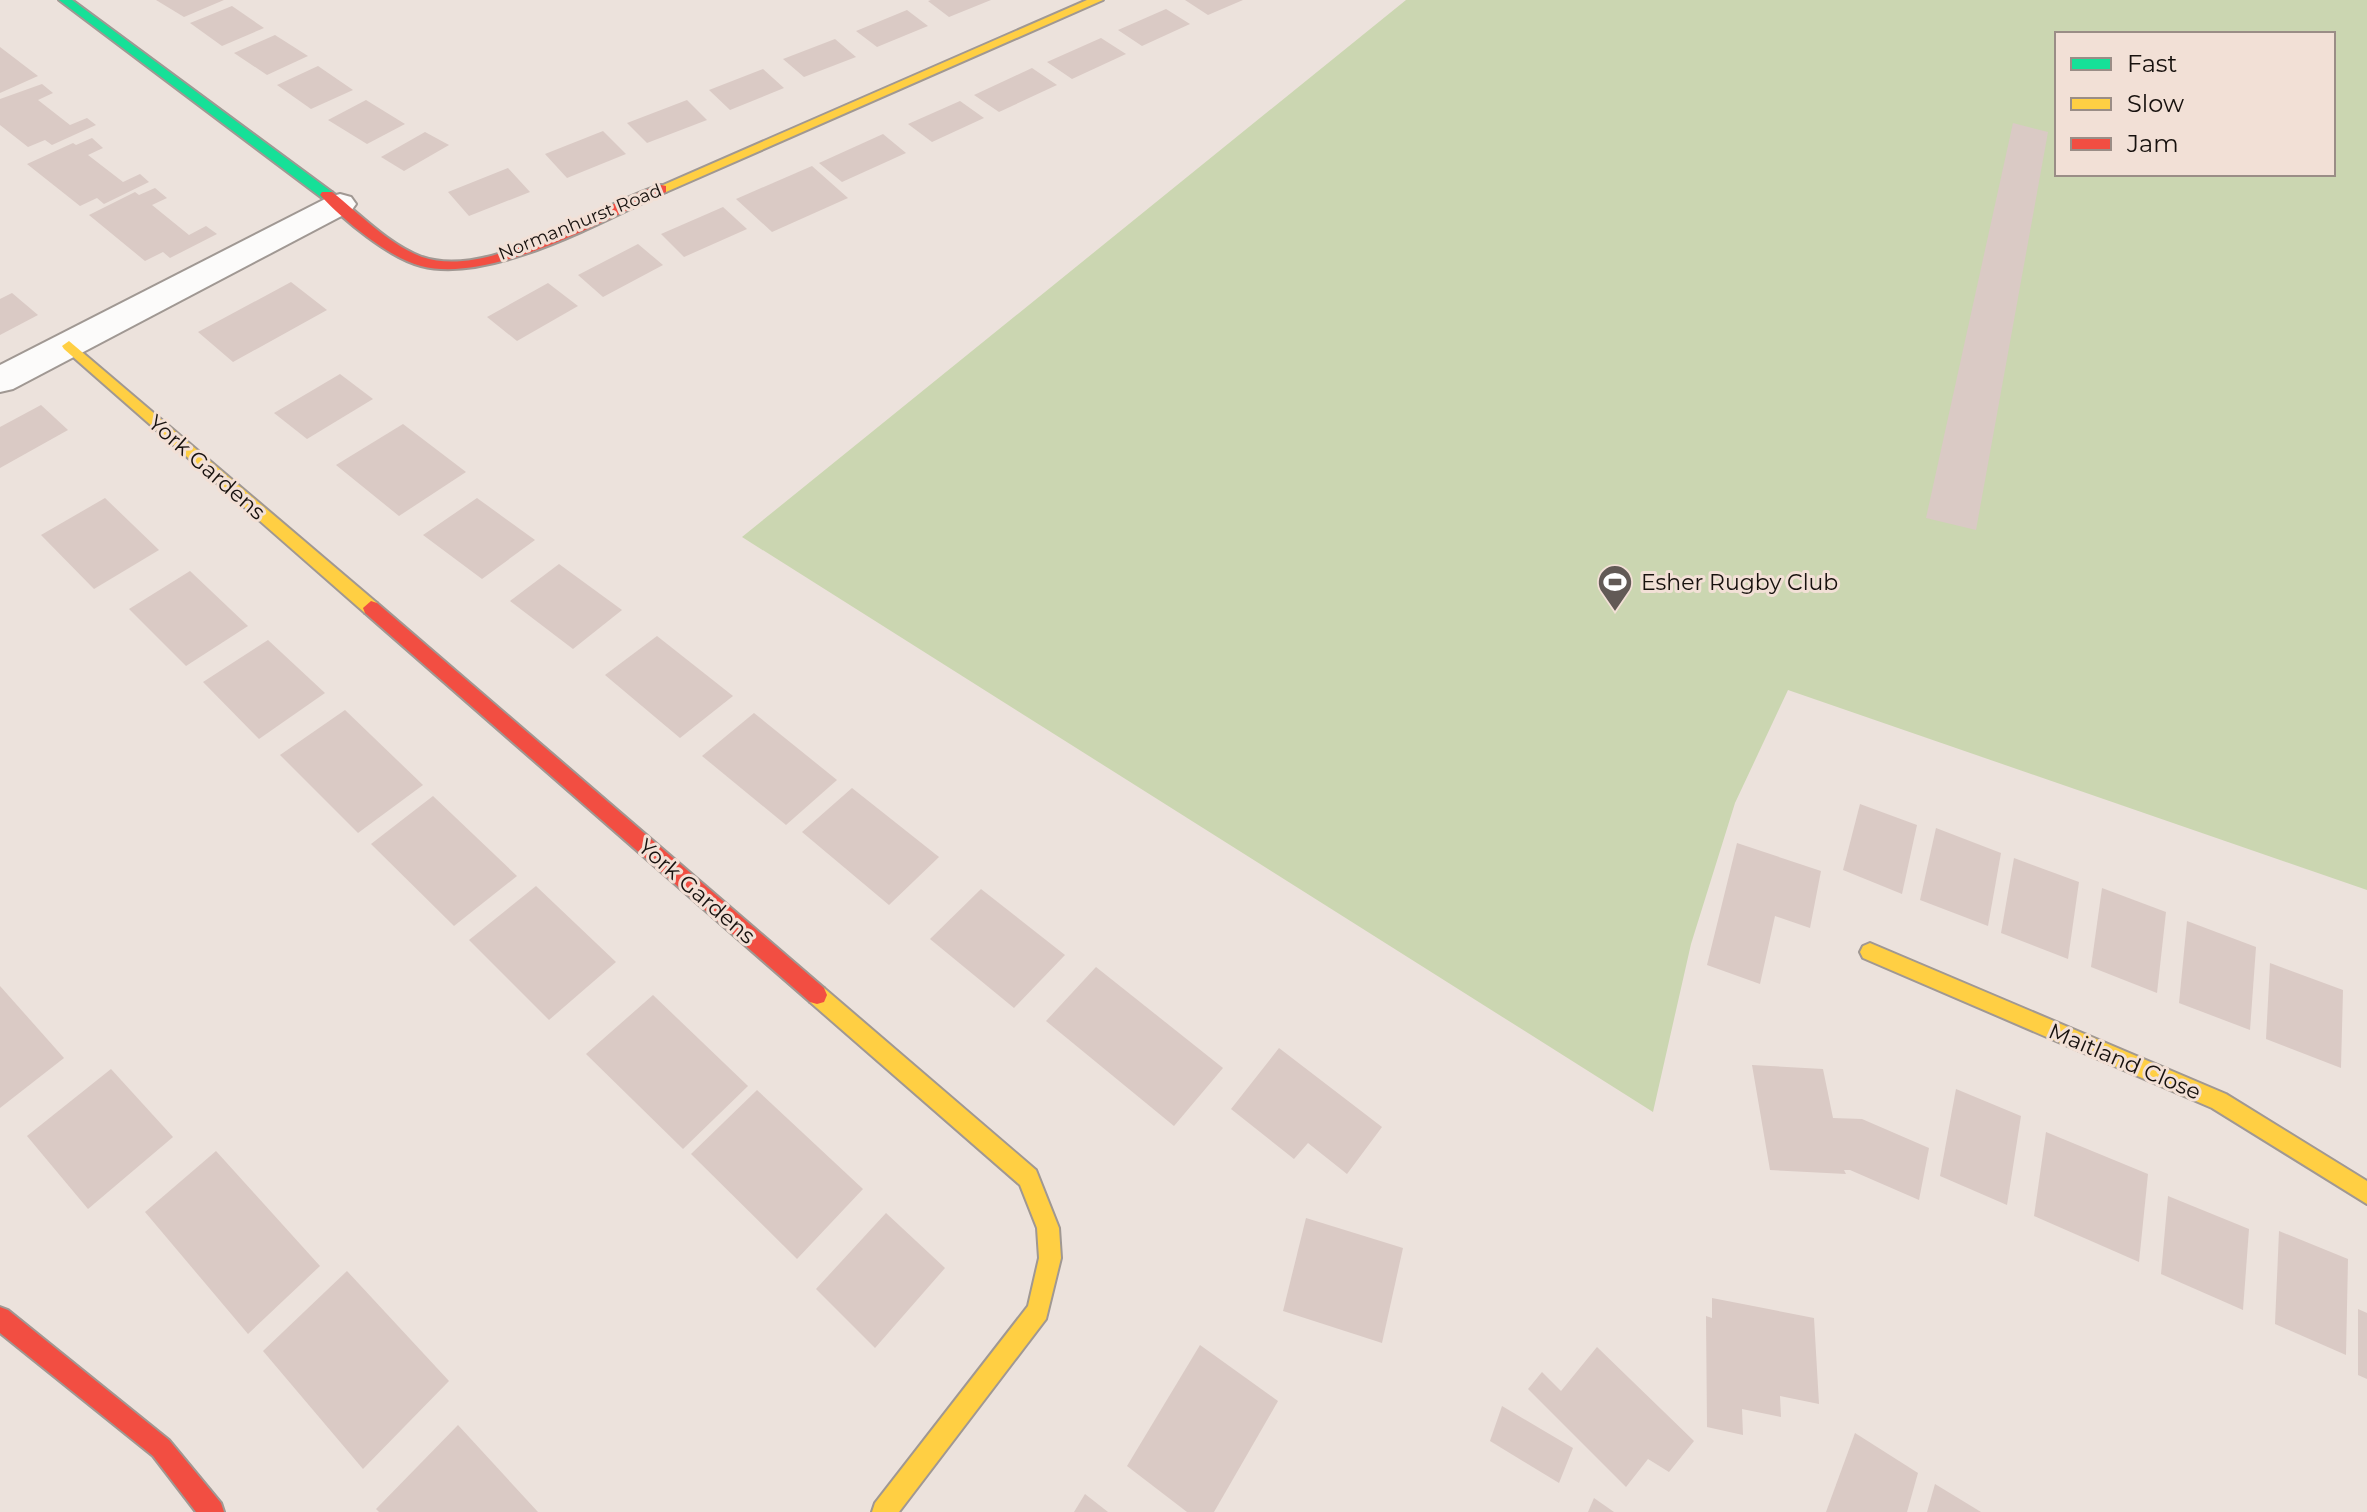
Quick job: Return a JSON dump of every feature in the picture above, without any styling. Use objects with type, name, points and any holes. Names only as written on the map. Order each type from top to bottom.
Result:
[{"type":"street","name":"Normanhurst Road","points":[[65,0],[405,254],[425,265],[450,269],[532,245],[1097,0]]},
{"type":"street","points":[[0,380],[340,204]]},
{"type":"street","name":"York Gardens","points":[[69,346],[1028,1178],[1045,1210],[1051,1243],[1049,1277],[1038,1311],[884,1512]]},
{"type":"street","name":"Maitland Close","points":[[1870,952],[2219,1101],[2367,1193]]},
{"type":"street","points":[[0,1318],[161,1448],[212,1512]]},
{"type":"green space","name":"Esher Rugby Club","points":[[1406,0],[2367,0],[2367,890],[1788,690],[1735,803],[1691,944],[1653,1112],[742,537]]},
{"type":"building","points":[[156,0],[224,0],[184,17]]},
{"type":"building","points":[[991,0],[949,17],[928,1]]},
{"type":"building","points":[[1185,0],[1243,0],[1208,15]]},
{"type":"building","points":[[232,6],[264,28],[222,46],[190,23]]},
{"type":"building","points":[[1166,9],[1190,24],[1142,46],[1118,30]]},
{"type":"building","points":[[907,10],[928,26],[877,47],[856,31]]},
{"type":"building","points":[[275,35],[308,56],[267,75],[234,53]]},
{"type":"building","points":[[1101,38],[1126,54],[1072,79],[1047,62]]},
{"type":"building","points":[[835,39],[856,57],[804,77],[783,59]]},
{"type":"building","points":[[0,47],[38,76],[0,93]]},
{"type":"building","points":[[318,66],[353,90],[311,109],[277,85]]},
{"type":"building","points":[[1032,68],[1057,85],[999,112],[974,95]]},
{"type":"building","points":[[763,69],[784,88],[730,110],[709,90]]},
{"type":"building","points":[[42,84],[53,93],[38,100],[70,125],[87,118],[96,125],[52,145],[45,140],[28,147],[0,125],[0,99]]},
{"type":"building","points":[[366,100],[405,124],[367,144],[328,120]]},
{"type":"building","points":[[687,100],[707,120],[647,143],[627,123]]},
{"type":"building","points":[[960,101],[984,118],[932,142],[908,124]]},
{"type":"building","points":[[2013,123],[2048,132],[1976,530],[1926,518]]},
{"type":"building","points":[[603,131],[626,154],[567,178],[545,154]]},
{"type":"building","points":[[425,132],[449,145],[404,171],[381,157]]},
{"type":"building","points":[[883,134],[906,153],[842,182],[819,163]]},
{"type":"building","points":[[92,138],[103,148],[88,155],[123,182],[140,174],[149,182],[104,204],[97,198],[80,206],[27,164],[73,143],[76,145]]},
{"type":"building","points":[[812,166],[848,198],[772,232],[736,199]]},
{"type":"building","points":[[508,168],[530,192],[469,216],[448,192]]},
{"type":"building","points":[[155,188],[167,198],[152,205],[189,235],[206,226],[217,234],[170,258],[163,252],[145,261],[89,215],[135,192],[139,195]]},
{"type":"building","points":[[723,207],[747,229],[684,257],[661,234]]},
{"type":"building","points":[[638,244],[663,265],[603,297],[578,275]]},
{"type":"building","points":[[291,282],[327,310],[233,362],[198,332]]},
{"type":"building","points":[[548,283],[578,306],[517,341],[487,317]]},
{"type":"building","points":[[12,293],[38,315],[0,335],[0,299]]},
{"type":"building","points":[[340,374],[373,399],[307,439],[274,413]]},
{"type":"building","points":[[41,405],[68,430],[0,468],[0,427]]},
{"type":"building","points":[[403,424],[466,472],[399,516],[336,465]]},
{"type":"building","points":[[105,498],[159,550],[94,589],[41,535]]},
{"type":"building","points":[[477,498],[535,540],[482,579],[423,535]]},
{"type":"building","points":[[559,564],[622,610],[573,649],[510,601]]},
{"type":"building","points":[[190,571],[248,626],[186,666],[129,609]]},
{"type":"building","points":[[657,636],[733,696],[680,738],[605,675]]},
{"type":"building","points":[[268,640],[325,693],[259,739],[203,682]]},
{"type":"building","points":[[345,710],[423,785],[358,833],[280,755]]},
{"type":"building","points":[[754,713],[837,780],[786,825],[702,756]]},
{"type":"building","points":[[852,788],[939,857],[889,905],[802,832]]},
{"type":"building","points":[[433,796],[517,876],[454,926],[371,844]]},
{"type":"building","points":[[1860,804],[1917,825],[1902,894],[1843,870]]},
{"type":"building","points":[[1936,828],[2001,853],[1988,926],[1920,900]]},
{"type":"building","points":[[1737,843],[1821,871],[1810,928],[1775,916],[1760,984],[1707,965]]},
{"type":"building","points":[[2014,858],[2079,882],[2068,959],[2001,933]]},
{"type":"building","points":[[536,886],[616,962],[549,1020],[469,940]]},
{"type":"building","points":[[2102,888],[2166,912],[2157,993],[2091,967]]},
{"type":"building","points":[[981,889],[1065,955],[1014,1008],[930,939]]},
{"type":"building","points":[[2187,921],[2256,947],[2250,1030],[2179,1003]]},
{"type":"building","points":[[2270,963],[2343,990],[2341,1068],[2266,1039]]},
{"type":"building","points":[[1096,967],[1223,1068],[1174,1126],[1046,1021]]},
{"type":"building","points":[[0,986],[64,1058],[0,1108]]},
{"type":"building","points":[[653,995],[748,1086],[683,1149],[586,1054]]},
{"type":"building","points":[[1279,1048],[1382,1127],[1347,1174],[1308,1143],[1294,1159],[1231,1109]]},
{"type":"building","points":[[1752,1065],[1823,1069],[1833,1118],[1862,1119],[1929,1148],[1919,1200],[1850,1170],[1844,1170],[1846,1174],[1770,1170]]},
{"type":"building","points":[[111,1069],[173,1137],[88,1209],[27,1136]]},
{"type":"building","points":[[1956,1089],[2021,1116],[2007,1205],[1940,1176]]},
{"type":"building","points":[[757,1090],[863,1189],[797,1259],[691,1154]]},
{"type":"building","points":[[2046,1132],[2148,1174],[2139,1262],[2034,1216]]},
{"type":"building","points":[[216,1151],[320,1266],[248,1334],[145,1212]]},
{"type":"building","points":[[2168,1196],[2249,1229],[2243,1310],[2161,1274]]},
{"type":"building","points":[[886,1213],[945,1268],[875,1348],[816,1289]]},
{"type":"building","points":[[1306,1218],[1403,1248],[1382,1343],[1283,1311]]},
{"type":"building","points":[[2279,1231],[2348,1259],[2346,1355],[2275,1324]]},
{"type":"building","points":[[347,1271],[449,1381],[363,1469],[263,1351]]},
{"type":"building","points":[[1712,1298],[1814,1318],[1819,1404],[1780,1396],[1781,1417],[1742,1409],[1743,1435],[1707,1427],[1706,1316],[1712,1318]]},
{"type":"building","points":[[2358,1309],[2367,1313],[2367,1379],[2358,1375]]},
{"type":"building","points":[[1200,1345],[1278,1401],[1214,1512],[1187,1512],[1127,1466]]},
{"type":"building","points":[[1597,1347],[1694,1441],[1669,1472],[1648,1459],[1626,1487],[1528,1389],[1542,1372],[1561,1391]]},
{"type":"building","points":[[1502,1406],[1573,1448],[1559,1483],[1490,1441]]},
{"type":"building","points":[[458,1425],[538,1512],[379,1512],[376,1509]]},
{"type":"building","points":[[1855,1433],[1918,1473],[1907,1512],[1826,1512]]},
{"type":"building","points":[[1935,1484],[1981,1512],[1927,1512]]},
{"type":"building","points":[[1085,1494],[1108,1512],[1074,1512]]},
{"type":"building","points":[[1594,1498],[1614,1512],[1588,1512]]},
{"type":"traffic: fast","points":[[65,0],[327,195]]},
{"type":"traffic: slow","points":[[661,189],[1097,0]]},
{"type":"traffic: slow","points":[[69,346],[371,608]]},
{"type":"traffic: slow","points":[[1870,952],[2219,1101],[2367,1193]]},
{"type":"traffic: slow","points":[[817,995],[1028,1178],[1048,1228],[1050,1258],[1038,1311],[884,1512]]},
{"type":"traffic: jam","points":[[327,195],[397,250],[423,262],[448,265],[510,254],[661,189]]},
{"type":"traffic: jam","points":[[371,608],[817,995]]},
{"type":"traffic: jam","points":[[0,1318],[161,1448],[212,1512]]},
{"type":"place","name":"Esher Rugby Club","points":[[1615,613]]}]
